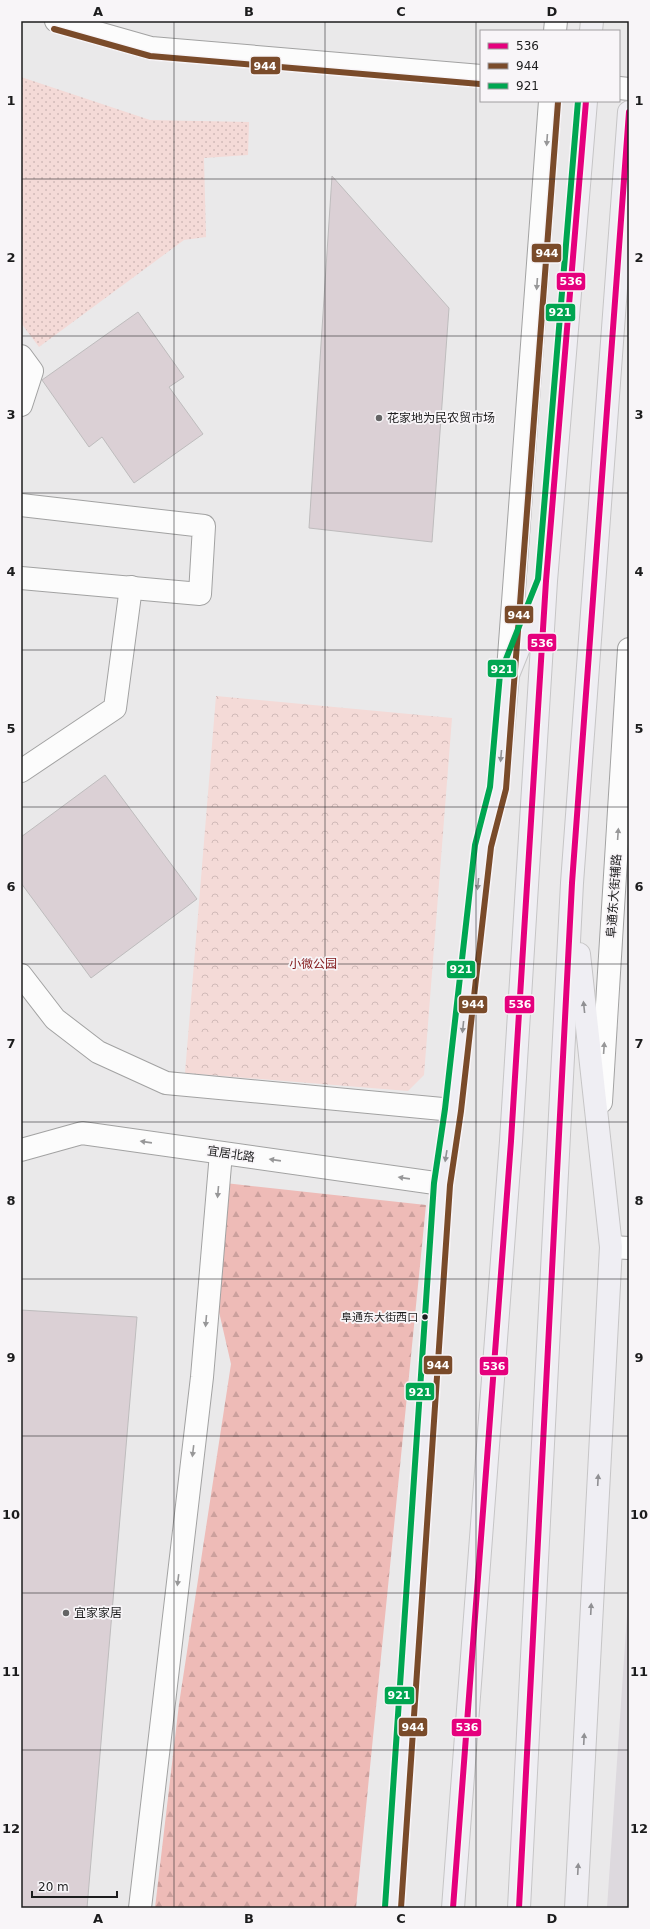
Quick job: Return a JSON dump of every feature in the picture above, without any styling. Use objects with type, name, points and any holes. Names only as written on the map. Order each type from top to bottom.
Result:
[{"type":"main road","points":[[453,1908],[511,1140],[546,581],[586,102]]},
{"type":"main road","points":[[519,1908],[572,883],[629,112]]},
{"type":"main road","points":[[392,1908],[442,1184],[454,1110],[483,846],[498,788],[508,675],[546,581]]},
{"type":"main road","points":[[572,883],[599,1143],[620,1248],[576,1908]]},
{"type":"street","points":[[56,21],[152,48],[480,76]]},
{"type":"street","points":[[508,675],[550,102]]},
{"type":"street","points":[[21,356],[32,371],[21,405]]},
{"type":"street","points":[[21,505],[204,526],[200,594],[21,578]]},
{"type":"street","points":[[21,771],[115,708],[131,587]]},
{"type":"street","name":"阜通东大街辅路","points":[[599,1143],[629,649]]},
{"type":"street","points":[[21,975],[55,1019],[98,1052],[166,1083],[454,1110]]},
{"type":"street","name":"宜居北路","points":[[21,1150],[82,1133],[442,1184]]},
{"type":"street","points":[[140,1908],[202,1377],[222,1153]]},
{"type":"shaded area","points":[[629,1586],[629,1908],[607,1908]]},
{"type":"green space","points":[[21,77],[150,120],[249,122],[248,155],[204,158],[206,237],[184,240],[39,347],[21,323]]},
{"type":"green space","name":"小微公园","points":[[216,696],[452,718],[424,1075],[408,1091],[185,1073]]},
{"type":"green space","points":[[225,1183],[426,1205],[356,1908],[155,1908],[179,1704],[231,1364],[214,1290]]},
{"type":"building","name":"花家地为民农贸市场","points":[[332,176],[449,308],[432,542],[309,528]]},
{"type":"building","points":[[138,312],[184,377],[169,387],[203,434],[134,483],[102,437],[89,447],[42,380]]},
{"type":"building","points":[[105,775],[197,899],[91,978],[21,883],[21,837]]},
{"type":"building","name":"宜家家居","points":[[21,1310],[137,1317],[87,1908],[21,1908]]},
{"type":"transit line","name":"944","points":[[54,29],[150,56],[480,84]]},
{"type":"transit line","name":"944","points":[[401,1908],[450,1185],[461,1111],[491,847],[506,789],[558,102]]},
{"type":"transit line","name":"921","points":[[385,1907],[434,1183],[445,1109],[475,845],[490,787],[500,674],[538,579],[578,102]]},
{"type":"transit line","name":"536","points":[[453,1908],[511,1141],[546,581],[586,102]]},
{"type":"transit line","name":"536","points":[[519,1908],[572,883],[629,112]]},
{"type":"place","name":"花家地为民农贸市场","points":[[379,418]]},
{"type":"place","name":"阜通东大街西口","points":[[425,1317]]},
{"type":"place","name":"宜家家居","points":[[66,1613]]}]
